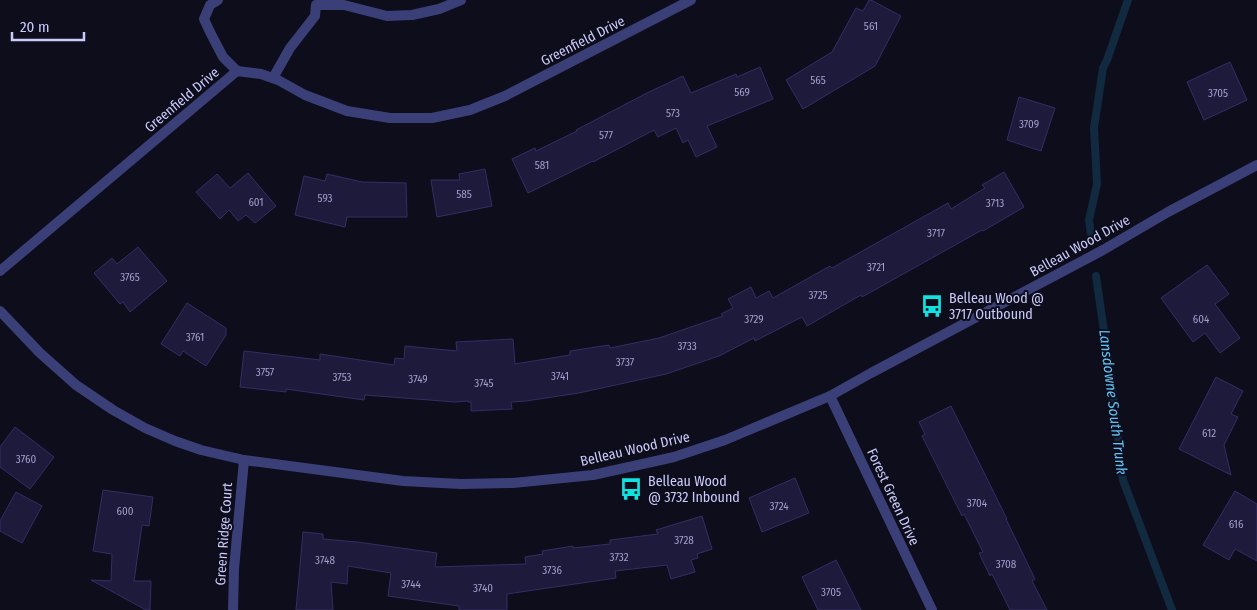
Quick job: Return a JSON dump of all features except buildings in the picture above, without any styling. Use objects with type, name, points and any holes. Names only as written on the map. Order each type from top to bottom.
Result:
[{"type":"street","points":[[218,0],[210,5],[204,19],[223,57],[237,71]]},
{"type":"street","points":[[273,78],[290,48],[315,16],[314,3],[344,5],[387,16],[412,15],[439,9],[461,0]]},
{"type":"street","name":"Greenfield Drive","points":[[0,270],[237,71],[261,74],[273,78],[305,96],[348,111],[390,118],[432,118],[470,110],[506,96],[691,0]]},
{"type":"street","name":"Belleau Wood Drive","points":[[0,311],[40,354],[76,385],[113,410],[145,428],[201,450],[244,460],[403,481],[461,484],[513,483],[593,475],[674,456],[725,440],[830,396],[1257,165]]},
{"type":"street","name":"Forest Green Drive","points":[[830,396],[932,610]]},
{"type":"street","name":"Green Ridge Court","points":[[233,610],[234,569],[244,460]]},
{"type":"waterway","name":"Lansdowne South Trunk","points":[[1091,234],[1089,220],[1097,184],[1094,128],[1103,68],[1128,0]]},
{"type":"waterway","name":"Lansdowne South Trunk","points":[[1096,276],[1123,480],[1172,610]]},
{"type":"place","name":"Belleau Wood @ 3717 Outbound","points":[[932,306]]},
{"type":"place","name":"Belleau Wood @ 3732 Inbound","points":[[631,489]]}]
